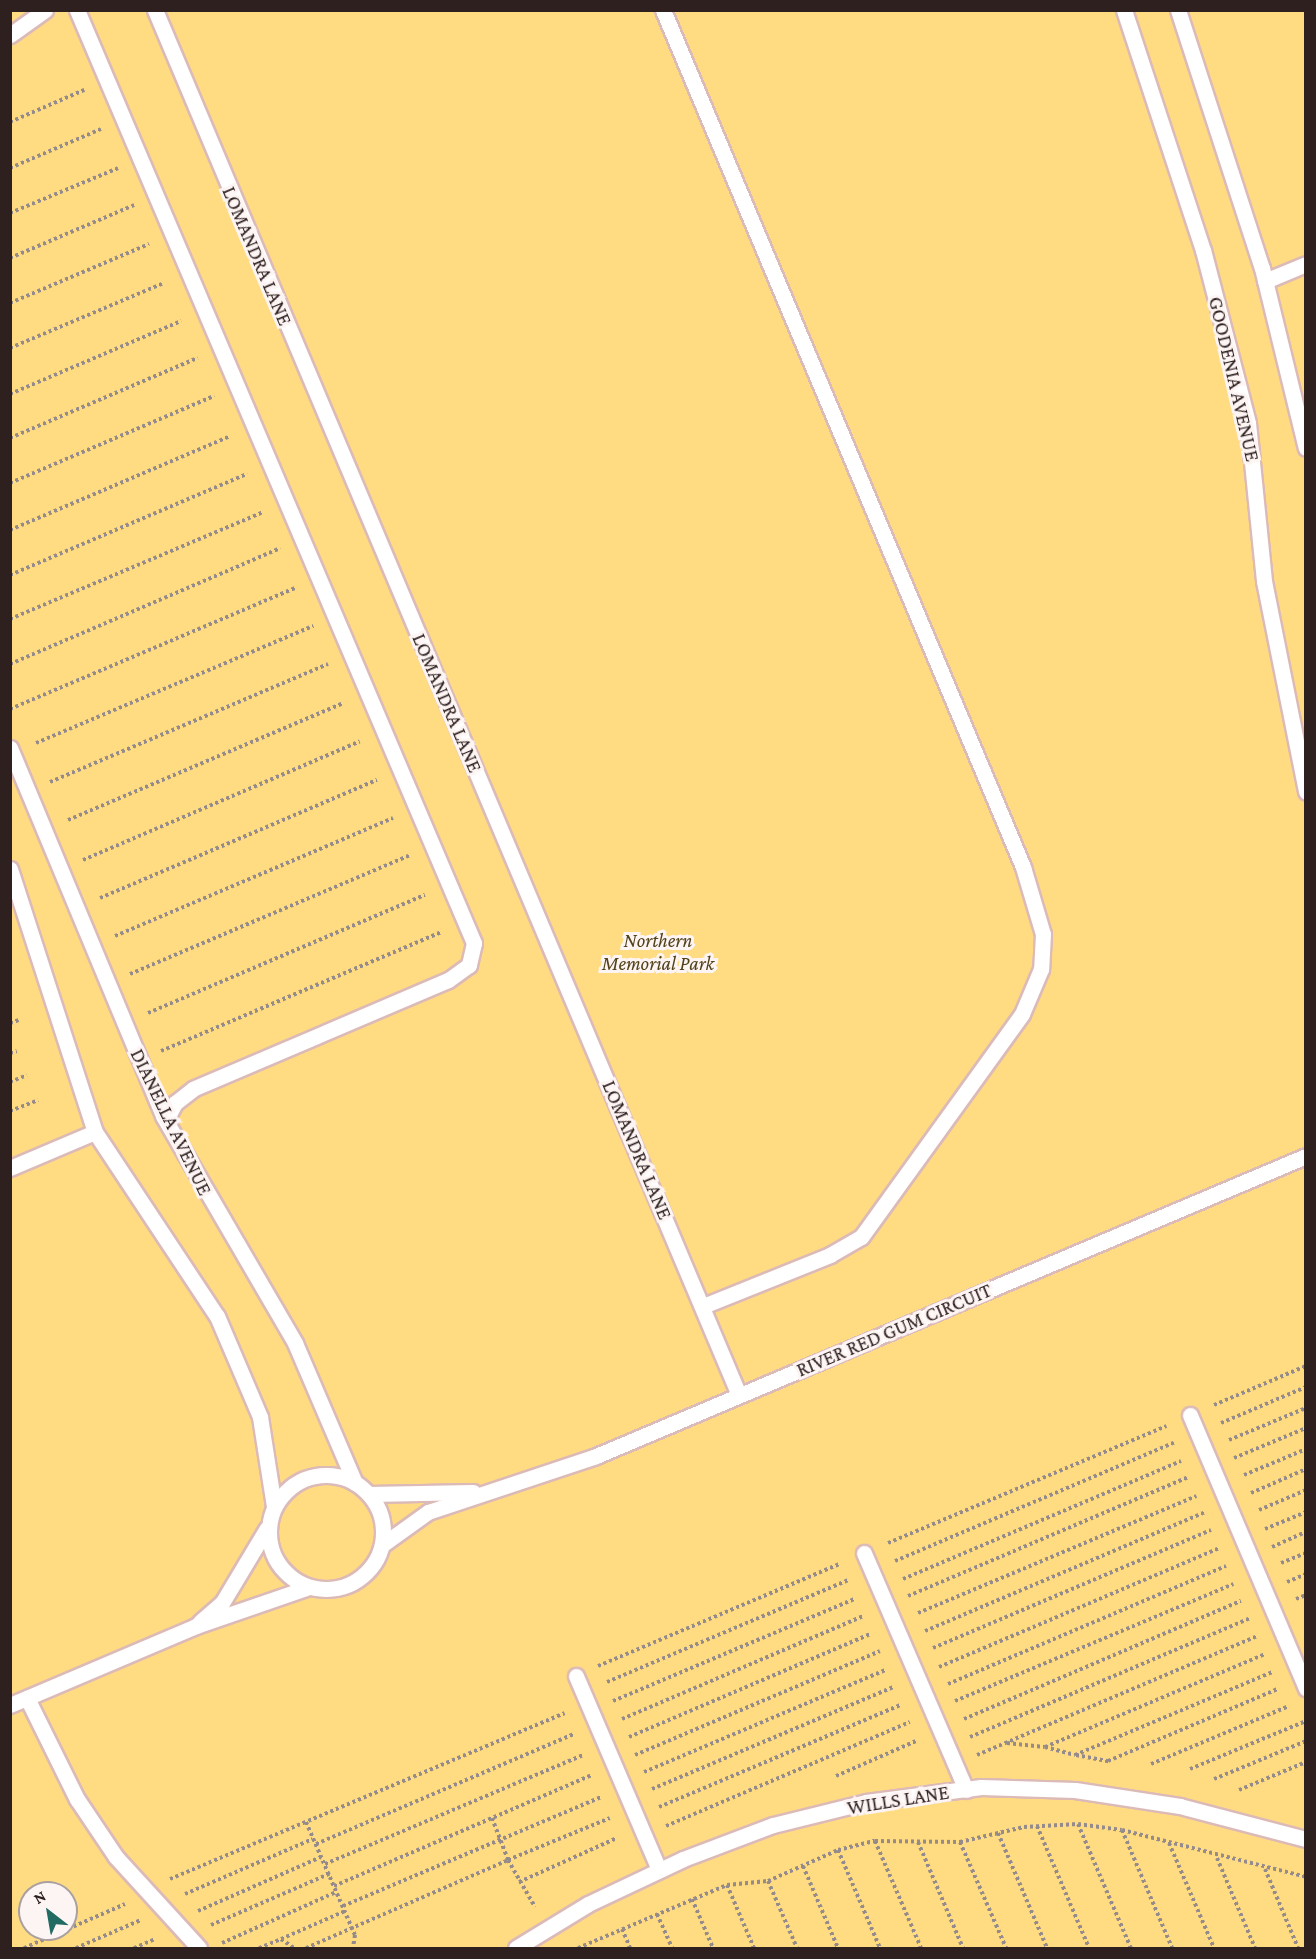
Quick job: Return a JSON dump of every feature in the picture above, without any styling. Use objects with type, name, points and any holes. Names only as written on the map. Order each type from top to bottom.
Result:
[{"type":"lane","points":[[10,35],[45,10]]},
{"type":"lane","points":[[77,10],[110,79],[467,922],[473,957],[461,972],[194,1089],[175,1103],[166,1120]]},
{"type":"lane","name":"LOMANDRA LANE","points":[[155,10],[739,1395]]},
{"type":"lane","points":[[663,10],[1023,867],[1043,934],[1041,969],[1022,1014],[861,1237],[830,1255],[703,1306]]},
{"type":"lane","name":"GOODENIA AVENUE","points":[[1124,10],[1170,144],[1232,355],[1256,471],[1264,580],[1281,681],[1305,792]]},
{"type":"lane","points":[[1178,10],[1265,281],[1305,448]]},
{"type":"lane","points":[[1265,281],[1305,264]]},
{"type":"lane","name":"DIANELLA AVENUE","points":[[12,751],[62,868],[123,1023],[166,1120],[294,1343],[355,1483]]},
{"type":"lane","points":[[10,869],[95,1132],[216,1316],[260,1417],[274,1506],[268,1525],[222,1603],[195,1626]]},
{"type":"lane","points":[[10,1168],[95,1132]]},
{"type":"lane","name":"RIVER RED GUM CIRCUIT","points":[[479,1493],[596,1456],[1305,1156]]},
{"type":"lane","points":[[1190,1415],[1304,1684]]},
{"type":"lane","points":[[274,1506],[303,1479],[338,1476],[355,1483],[369,1494],[379,1509],[382,1545]]},
{"type":"lane","points":[[369,1494],[479,1493]]},
{"type":"lane","points":[[10,1705],[195,1626],[309,1587],[348,1585],[364,1575],[382,1545],[428,1512],[479,1493]]},
{"type":"lane","points":[[268,1525],[277,1564],[309,1587]]},
{"type":"lane","points":[[864,1553],[966,1790]]},
{"type":"lane","points":[[576,1676],[659,1870]]},
{"type":"lane","points":[[27,1698],[77,1799],[139,1895],[157,1906],[199,1948]]},
{"type":"lane","name":"WILLS LANE","points":[[516,1948],[550,1927],[659,1870],[773,1825],[866,1802],[966,1790],[1114,1793],[1305,1839]]},
{"type":"path","points":[[10,122],[110,79]]},
{"type":"path","points":[[10,168],[126,118]]},
{"type":"path","points":[[10,213],[143,157]]},
{"type":"path","points":[[10,258],[158,194]]},
{"type":"path","points":[[10,303],[175,233]]},
{"type":"path","points":[[10,348],[191,271]]},
{"type":"path","points":[[10,394],[207,310]]},
{"type":"path","points":[[10,438],[223,346]]},
{"type":"path","points":[[10,483],[239,385]]},
{"type":"path","points":[[10,530],[256,425]]},
{"type":"path","points":[[10,575],[272,463]]},
{"type":"path","points":[[10,619],[288,501]]},
{"type":"path","points":[[10,664],[304,538]]},
{"type":"path","points":[[10,709],[320,577]]},
{"type":"path","points":[[12,751],[337,616]]},
{"type":"path","points":[[30,791],[353,653]]},
{"type":"path","points":[[46,830],[369,692]]},
{"type":"path","points":[[62,868],[386,730]]},
{"type":"path","points":[[77,908],[402,770]]},
{"type":"path","points":[[92,945],[418,807]]},
{"type":"path","points":[[107,984],[434,845]]},
{"type":"path","points":[[123,1023],[450,884]]},
{"type":"path","points":[[139,1060],[467,922]]},
{"type":"path","points":[[10,1023],[18,1020]]},
{"type":"path","points":[[10,1053],[17,1051]]},
{"type":"path","points":[[10,1082],[27,1075]]},
{"type":"path","points":[[10,1111],[38,1100]]},
{"type":"path","points":[[576,1676],[1305,1366]]},
{"type":"path","points":[[582,1693],[1305,1387]]},
{"type":"path","points":[[590,1711],[1305,1408]]},
{"type":"path","points":[[598,1729],[1305,1428]]},
{"type":"path","points":[[606,1746],[1305,1449]]},
{"type":"path","points":[[613,1764],[1305,1470]]},
{"type":"path","points":[[621,1782],[1305,1490]]},
{"type":"path","points":[[628,1798],[1305,1512]]},
{"type":"path","points":[[636,1817],[1305,1532]]},
{"type":"path","points":[[644,1836],[1305,1553]]},
{"type":"path","points":[[836,1776],[1305,1574]]},
{"type":"path","points":[[947,1747],[1305,1595]]},
{"type":"path","points":[[954,1765],[1279,1627]]},
{"type":"path","points":[[1045,1747],[1287,1645]]},
{"type":"path","points":[[1076,1755],[1295,1662]]},
{"type":"path","points":[[1006,1743],[1045,1747],[1108,1761],[1304,1684]]},
{"type":"path","points":[[1151,1764],[1294,1703]]},
{"type":"path","points":[[24,1948],[306,1822],[565,1713]]},
{"type":"path","points":[[1190,1769],[1305,1721]]},
{"type":"path","points":[[316,1844],[574,1734]]},
{"type":"path","points":[[1214,1779],[1305,1741]]},
{"type":"path","points":[[325,1864],[584,1755]]},
{"type":"path","points":[[1239,1790],[1305,1762]]},
{"type":"path","points":[[334,1886],[592,1775]]},
{"type":"path","points":[[259,1948],[602,1797]]},
{"type":"path","points":[[492,1818],[519,1882],[550,1927]]},
{"type":"path","points":[[306,1948],[610,1818]]},
{"type":"path","points":[[306,1822],[352,1928],[353,1948]]},
{"type":"path","points":[[1078,1824],[1131,1948]]},
{"type":"path","points":[[578,1948],[588,1947],[622,1929],[727,1885],[768,1881],[838,1850],[875,1841],[960,1842],[1037,1826],[1078,1824],[1122,1830],[1216,1858],[1305,1877]]},
{"type":"path","points":[[1037,1826],[1089,1948]]},
{"type":"path","points":[[1122,1830],[1172,1948]]},
{"type":"path","points":[[998,1833],[1047,1948]]},
{"type":"path","points":[[519,1882],[619,1837]]},
{"type":"path","points":[[157,1906],[314,1839]]},
{"type":"path","points":[[875,1841],[921,1948]]},
{"type":"path","points":[[918,1842],[963,1948]]},
{"type":"path","points":[[960,1842],[1006,1948]]},
{"type":"path","points":[[1169,1843],[1214,1948]]},
{"type":"path","points":[[838,1850],[880,1948]]},
{"type":"path","points":[[173,1922],[321,1857]]},
{"type":"path","points":[[1216,1858],[1255,1948]]},
{"type":"path","points":[[803,1866],[838,1948]]},
{"type":"path","points":[[1265,1869],[1298,1948]]},
{"type":"path","points":[[187,1936],[329,1874]]},
{"type":"path","points":[[768,1881],[797,1948]]},
{"type":"path","points":[[727,1885],[754,1948]]},
{"type":"path","points":[[209,1948],[336,1892]]},
{"type":"path","points":[[139,1895],[144,1918],[159,1948]]},
{"type":"path","points":[[692,1899],[714,1948]]},
{"type":"path","points":[[657,1914],[672,1948]]},
{"type":"path","points":[[76,1948],[144,1918]]},
{"type":"path","points":[[622,1929],[630,1948]]},
{"type":"path","points":[[134,1948],[155,1939]]},
{"type":"path","points":[[281,1939],[294,1948]]},
{"type":"green space","name":"Northern Memorial Park","points":[[11,11],[1305,11],[1305,1948],[11,1948]]}]
